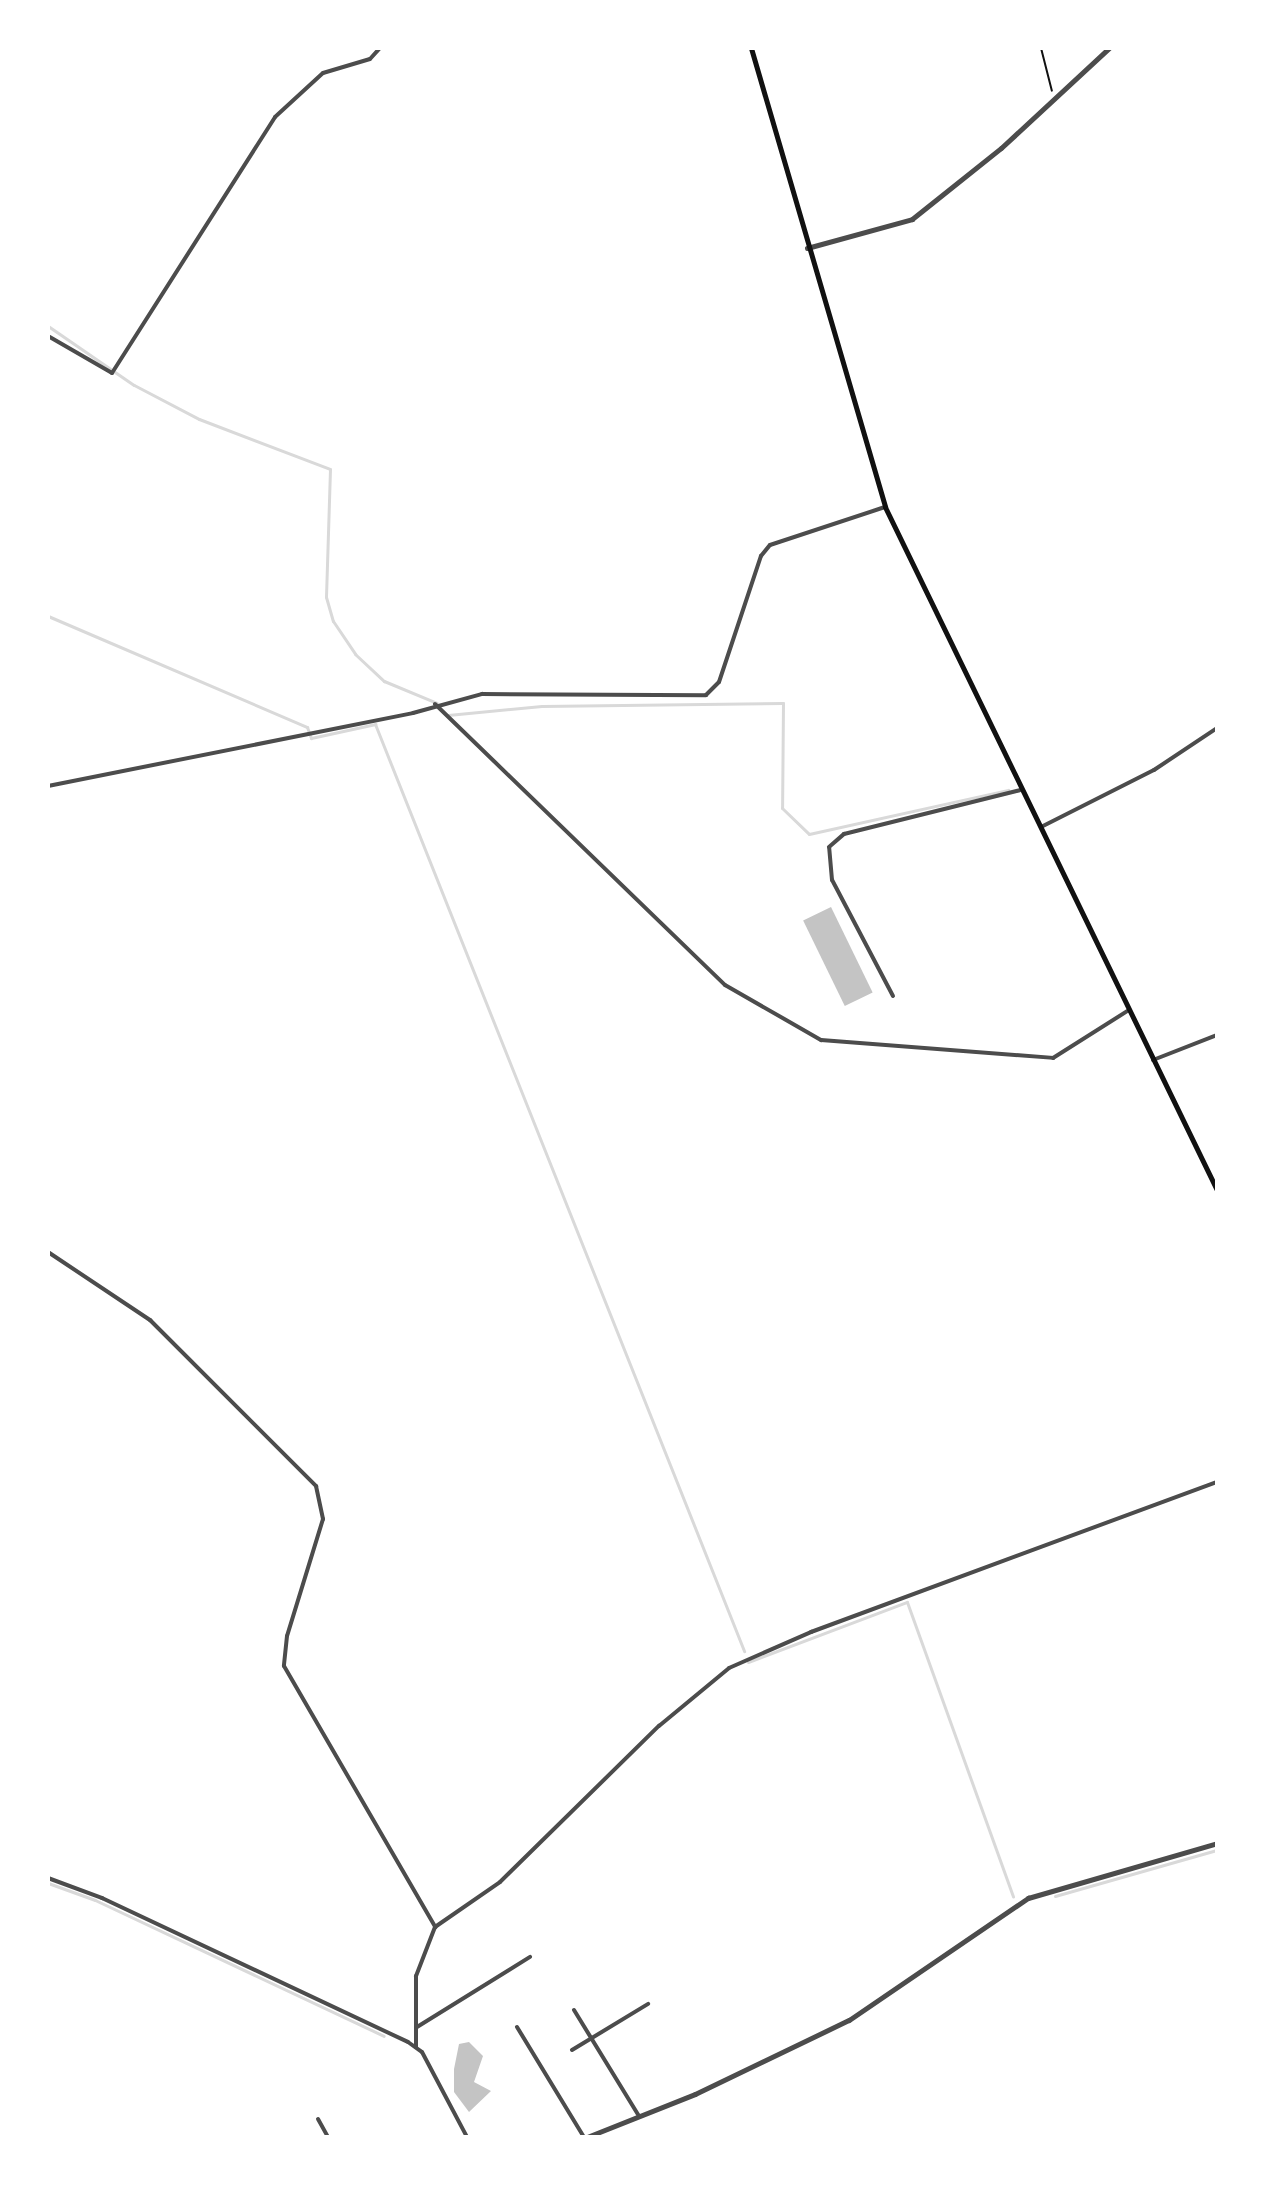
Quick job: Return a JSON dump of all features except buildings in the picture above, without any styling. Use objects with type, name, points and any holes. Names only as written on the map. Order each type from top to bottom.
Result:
[{"type":"main road","points":[[751,48],[885,507],[1217,1190]]},
{"type":"street","points":[[48,336],[112,373],[283,107],[323,73],[370,59],[380,48]]},
{"type":"street","points":[[807,248],[912,219],[1054,100],[1109,48]]},
{"type":"street","points":[[48,786],[482,694],[706,695],[719,682],[761,556],[770,545],[885,507]]},
{"type":"street","points":[[435,704],[725,985],[821,1040],[1053,1058],[1129,1010]]},
{"type":"street","points":[[1039,828],[1154,770],[1217,728]]},
{"type":"street","points":[[893,996],[832,880],[829,847],[844,834],[1020,790]]},
{"type":"street","points":[[1153,1060],[1217,1035]]},
{"type":"street","points":[[48,1252],[150,1320],[316,1486],[323,1519],[287,1636],[284,1666],[435,1927]]},
{"type":"street","points":[[467,2137],[416,2047],[416,1976],[435,1927],[500,1882],[659,1726],[729,1668],[811,1632],[1217,1482]]},
{"type":"street","points":[[517,2027],[586,2137],[849,2020],[1028,1898],[1217,1843]]},
{"type":"street","points":[[48,1878],[102,1898],[416,2047]]},
{"type":"street","points":[[417,2027],[530,1957]]},
{"type":"street","points":[[572,2050],[648,2004]]},
{"type":"street","points":[[574,2010],[639,2116]]},
{"type":"street","points":[[318,2119],[328,2137]]},
{"type":"path","points":[[1041,48],[1054,100]]},
{"type":"waterway","points":[[48,326],[134,385],[199,419],[330,469],[326,597],[333,621],[355,654],[384,681],[437,703]]},
{"type":"waterway","points":[[48,616],[307,727],[311,738],[375,724],[744,1651]]},
{"type":"waterway","points":[[448,715],[542,706],[783,703],[782,808],[809,834],[1008,790]]},
{"type":"waterway","points":[[748,1662],[907,1602],[1013,1896]]},
{"type":"waterway","points":[[1055,1896],[1217,1850]]},
{"type":"waterway","points":[[48,1883],[95,1900],[384,2036]]}]
